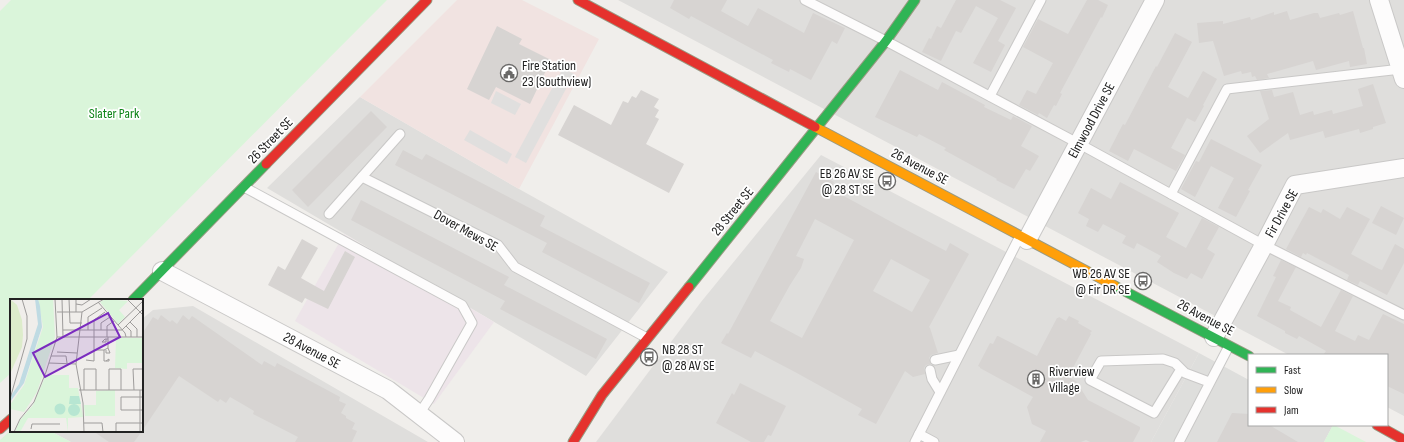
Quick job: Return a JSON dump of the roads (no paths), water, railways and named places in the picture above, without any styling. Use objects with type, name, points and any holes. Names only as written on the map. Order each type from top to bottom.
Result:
[{"type":"street","name":"26 Street SE","points":[[134,299],[427,0]]},
{"type":"street","name":"26 Avenue SE","points":[[578,0],[1023,238],[1248,355]]},
{"type":"street","name":"28 Street SE","points":[[573,442],[602,395],[818,127],[886,41],[915,0]]},
{"type":"street","name":"Elmwood Drive SE","points":[[1023,238],[1079,144],[1155,0]]},
{"type":"street","points":[[1379,0],[1402,74]]},
{"type":"street","name":"Fir Drive SE","points":[[1221,341],[1264,245],[1295,185],[1404,168]]},
{"type":"street","name":"28 Avenue SE","points":[[162,271],[388,390],[455,442]]},
{"type":"street","points":[[0,429],[10,420]]},
{"type":"street","points":[[1379,426],[1404,440]]},
{"type":"lane","points":[[805,0],[990,96],[1264,245],[1404,314]]},
{"type":"lane","points":[[990,96],[1041,0]]},
{"type":"lane","points":[[1171,194],[1227,89],[1402,74]]},
{"type":"lane","points":[[329,214],[400,134]]},
{"type":"lane","name":"Dover Mews SE","points":[[362,177],[498,245],[515,266],[647,338]]},
{"type":"lane","points":[[244,187],[462,305],[472,323],[419,414]]},
{"type":"lane","points":[[934,442],[917,438],[959,355],[1023,238]]},
{"type":"lane","points":[[1179,442],[1210,382],[1221,341]]},
{"type":"lane","points":[[935,360],[959,355]]},
{"type":"lane","points":[[1181,369],[1154,413],[1090,380],[1101,361],[1162,359],[1175,363],[1181,369],[1185,373],[1210,382]]},
{"type":"lane","points":[[930,370],[932,380],[940,392]]},
{"type":"place","name":"Fire Station 23 (Southview)","points":[[509,73]]},
{"type":"place","name":"EB 26 AV SE @ 28 ST SE","points":[[887,181]]},
{"type":"place","name":"WB 26 AV SE @ Fir DR SE","points":[[1143,281]]},
{"type":"place","name":"NB 28 ST @ 28 AV SE","points":[[649,357]]},
{"type":"place","name":"Riverview Village","points":[[1036,379]]},
{"type":"park label","name":"Slater Park","points":[[114,113]]}]
